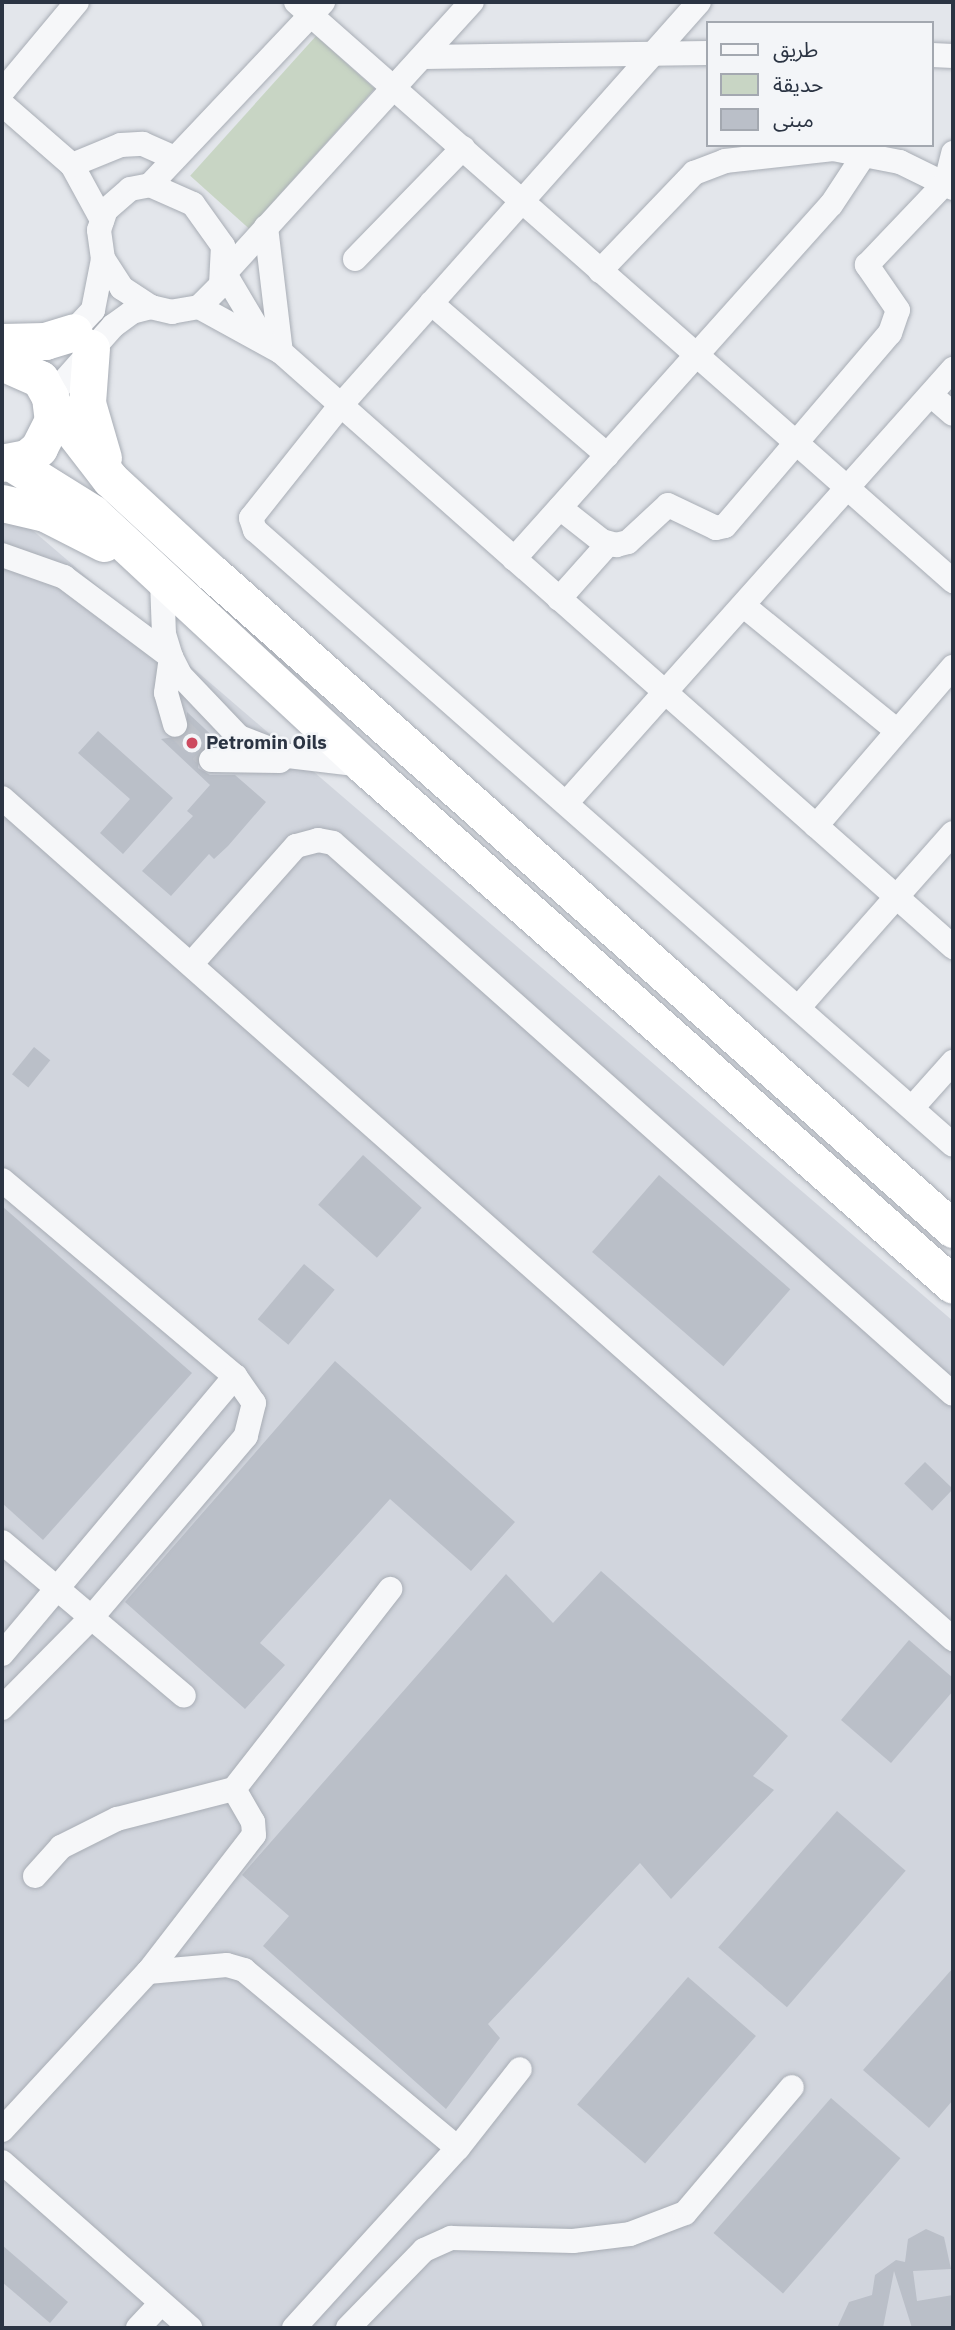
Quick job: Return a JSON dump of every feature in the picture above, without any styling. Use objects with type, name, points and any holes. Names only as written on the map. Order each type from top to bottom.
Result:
[{"type":"highway","points":[[7,360],[45,341],[82,340],[89,416],[110,479]]},
{"type":"highway","points":[[7,360],[40,379],[51,400],[110,479],[953,1229]]},
{"type":"highway","points":[[7,464],[44,442],[51,400]]},
{"type":"highway","points":[[7,464],[74,499],[363,765],[953,1285]]},
{"type":"highway","points":[[2,503],[45,513],[153,572]]},
{"type":"street","points":[[2,92],[77,2]]},
{"type":"street","points":[[103,259],[122,288],[151,307],[172,312],[199,307],[216,293],[225,274],[266,227],[472,2]]},
{"type":"street","points":[[699,2],[340,406],[252,510],[256,530],[568,802],[953,1144]]},
{"type":"street","points":[[102,220],[112,202],[140,187],[174,158],[311,6],[392,87],[953,581]]},
{"type":"street","points":[[424,57],[706,52]]},
{"type":"street","points":[[934,55],[953,55]]},
{"type":"street","points":[[2,104],[78,172],[102,220],[103,259],[99,296],[82,340],[51,400]]},
{"type":"street","points":[[78,172],[121,145],[144,144],[174,158]]},
{"type":"street","points":[[600,271],[694,173],[763,153],[833,147],[900,162],[950,185]]},
{"type":"street","points":[[355,259],[463,148]]},
{"type":"street","points":[[560,508],[608,544],[628,542],[668,505],[716,528],[725,526],[798,446],[897,320],[895,303],[867,272],[870,259],[950,185],[953,153]]},
{"type":"street","points":[[514,559],[831,205],[864,155]]},
{"type":"street","points":[[78,172],[180,196],[204,215],[223,246],[225,274],[273,347]]},
{"type":"street","points":[[266,227],[273,347]]},
{"type":"street","points":[[431,303],[607,456]]},
{"type":"street","points":[[82,340],[122,317],[151,307]]},
{"type":"street","points":[[199,307],[273,347],[953,947]]},
{"type":"street","points":[[568,802],[953,369]]},
{"type":"street","points":[[931,395],[953,414]]},
{"type":"street","points":[[559,599],[608,544]]},
{"type":"street","points":[[2,555],[64,577],[171,657]]},
{"type":"street","points":[[153,572],[164,634],[180,676],[239,737],[260,750],[312,760],[363,765]]},
{"type":"street","points":[[744,606],[896,730]]},
{"type":"street","points":[[171,657],[166,693],[175,725]]},
{"type":"street","points":[[816,826],[953,667]]},
{"type":"street","points":[[211,760],[312,760]]},
{"type":"street","points":[[2,798],[192,962],[953,1639]]},
{"type":"street","points":[[799,1007],[953,833]]},
{"type":"street","points":[[192,962],[296,846],[318,840],[333,844],[953,1394]]},
{"type":"street","points":[[912,1108],[953,1062]]},
{"type":"street","points":[[2,1180],[235,1376],[254,1403],[246,1436],[92,1617],[2,1708]]},
{"type":"street","points":[[2,1654],[235,1376]]},
{"type":"street","points":[[2,1542],[54,1589],[92,1617],[184,1696]]},
{"type":"street","points":[[35,1876],[61,1847],[117,1819],[234,1789],[390,1589]]},
{"type":"street","points":[[2,2130],[148,1972],[254,1836],[253,1822],[234,1789]]},
{"type":"street","points":[[148,1972],[202,1965],[244,1970],[458,2148]]},
{"type":"street","points":[[294,2328],[458,2148],[520,2069]]},
{"type":"street","points":[[348,2328],[424,2250],[451,2238],[573,2241],[630,2234],[685,2213],[792,2087]]},
{"type":"street","points":[[5,2171],[190,2328]]},
{"type":"street","points":[[138,2328],[161,2303]]},
{"type":"shaded area","points":[[2,504],[953,1321],[953,2328],[2,2328]]},
{"type":"green space","points":[[316,36],[375,89],[249,229],[190,176]]},
{"type":"building","points":[[187,712],[222,745],[199,752],[198,768],[210,775],[235,775],[266,802],[228,846],[214,859],[209,854],[171,896],[142,871],[193,816],[187,811],[210,785],[161,739],[186,735]]},
{"type":"building","points":[[98,731],[173,798],[123,854],[100,833],[130,799],[78,753]]},
{"type":"building","points":[[34,1047],[50,1060],[28,1087],[12,1074]]},
{"type":"building","points":[[363,1155],[422,1208],[377,1258],[318,1205]]},
{"type":"building","points":[[659,1175],[790,1289],[723,1366],[592,1252]]},
{"type":"building","points":[[2,1206],[192,1373],[43,1540],[2,1503]]},
{"type":"building","points":[[304,1264],[335,1290],[288,1345],[258,1319]]},
{"type":"building","points":[[335,1361],[515,1522],[471,1571],[390,1499],[260,1643],[285,1665],[245,1709],[125,1602]]},
{"type":"building","points":[[925,1462],[953,1489],[932,1511],[904,1484]]},
{"type":"building","points":[[601,1571],[788,1736],[753,1776],[774,1790],[671,1899],[640,1863],[488,2024],[500,2038],[446,2109],[263,1946],[289,1916],[242,1875],[506,1574],[553,1623]]},
{"type":"building","points":[[909,1640],[953,1678],[953,1691],[891,1763],[841,1720]]},
{"type":"building","points":[[837,1811],[906,1871],[787,2007],[718,1948]]},
{"type":"building","points":[[953,1968],[953,2100],[929,2128],[863,2070]]},
{"type":"building","points":[[688,1977],[756,2036],[645,2164],[577,2105]]},
{"type":"building","points":[[831,2098],[900,2158],[783,2293],[714,2233]]},
{"type":"building","points":[[926,2229],[944,2237],[951,2269],[913,2271],[917,2301],[953,2295],[951,2328],[912,2328],[894,2271],[883,2328],[837,2328],[849,2302],[872,2295],[875,2275],[896,2260],[905,2262],[908,2239]]},
{"type":"building","points":[[2,2245],[68,2302],[50,2323],[2,2282]]},
{"type":"tunnel","points":[[175,725],[211,760]]},
{"type":"place","name":"Petromin Oils","points":[[192,743]]}]
